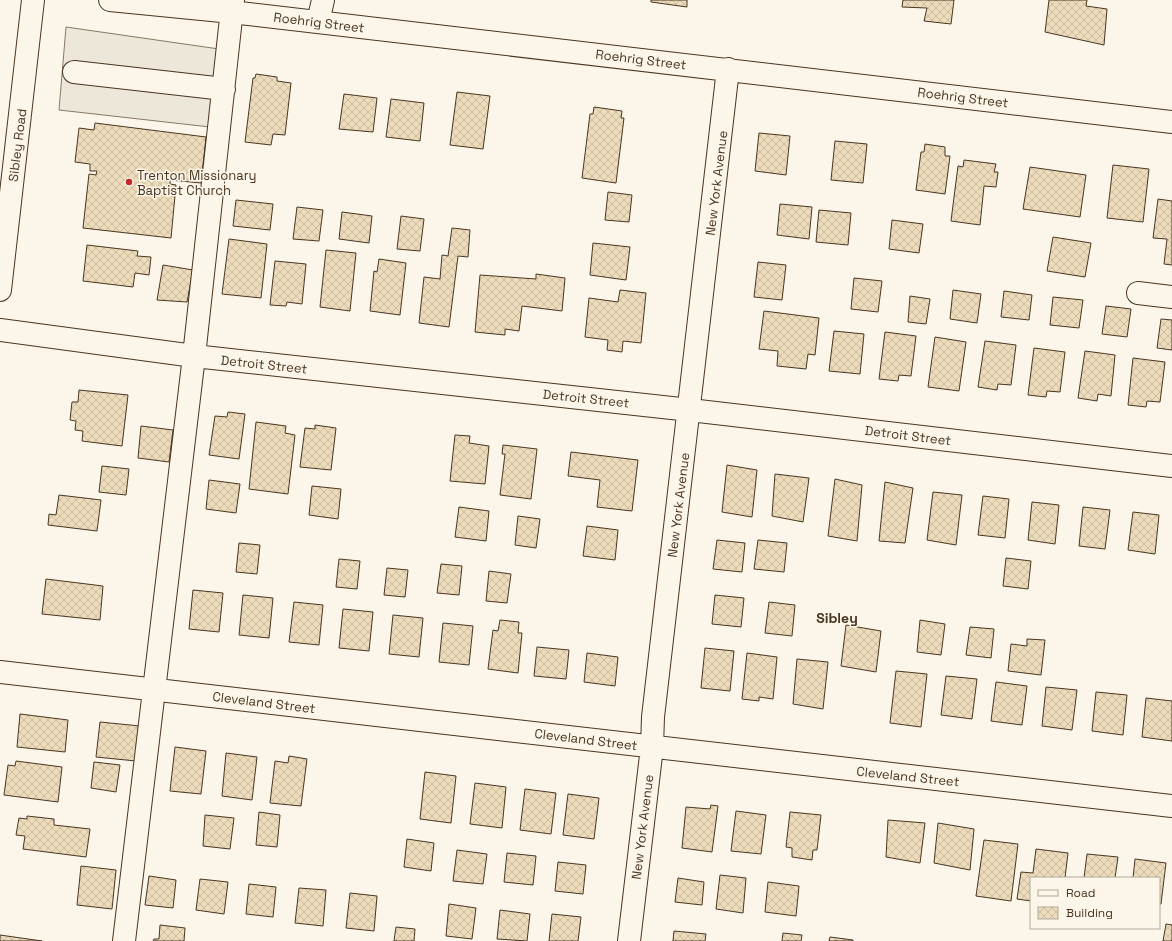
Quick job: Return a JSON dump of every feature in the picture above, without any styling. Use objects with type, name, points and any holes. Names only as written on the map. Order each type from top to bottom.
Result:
[{"type":"street","name":"Sibley Road","points":[[0,290],[33,0]]},
{"type":"street","name":"Roehrig Street","points":[[110,0],[233,6],[318,22],[1172,122]]},
{"type":"street","points":[[318,22],[324,0]]},
{"type":"street","points":[[124,941],[194,356],[233,6]]},
{"type":"street","name":"New York Avenue","points":[[629,941],[652,747],[653,717],[690,410],[728,69]]},
{"type":"street","points":[[74,72],[224,89]]},
{"type":"street","points":[[1138,293],[1172,296]]},
{"type":"street","name":"Detroit Street","points":[[0,330],[194,356],[690,410],[1172,466]]},
{"type":"street","name":"Cleveland Street","points":[[0,672],[1172,806]]},
{"type":"shaded area","points":[[66,27],[219,49],[210,127],[59,110]]},
{"type":"building","points":[[651,0],[687,0],[687,7],[651,2]]},
{"type":"building","points":[[903,0],[954,0],[951,24],[924,21],[927,8],[902,7]]},
{"type":"building","points":[[1049,0],[1087,0],[1086,6],[1107,9],[1104,45],[1045,32]]},
{"type":"building","points":[[256,74],[277,77],[277,81],[291,83],[285,135],[273,134],[271,145],[245,142],[253,78],[255,78]]},
{"type":"building","points":[[457,92],[490,96],[483,149],[450,145]]},
{"type":"building","points":[[344,94],[377,98],[373,132],[339,129]]},
{"type":"building","points":[[391,99],[424,103],[420,141],[386,137]]},
{"type":"building","points":[[594,107],[622,111],[621,118],[624,118],[616,183],[582,178],[590,114],[593,114]]},
{"type":"building","name":"Trenton Missionary Baptist Church","points":[[95,123],[206,137],[201,183],[170,180],[170,184],[176,185],[171,238],[83,228],[89,174],[96,175],[97,171],[90,171],[90,164],[75,162],[79,128],[94,130]]},
{"type":"building","points":[[759,133],[790,136],[786,175],[755,171]]},
{"type":"building","points":[[835,141],[867,144],[863,183],[831,180]]},
{"type":"building","points":[[925,144],[945,147],[945,156],[950,156],[945,194],[916,190],[921,152],[924,152]]},
{"type":"building","points":[[964,160],[996,164],[994,172],[998,172],[996,187],[984,186],[980,225],[951,221],[958,166],[963,167]]},
{"type":"building","points":[[1113,165],[1149,169],[1143,222],[1107,218]]},
{"type":"building","points":[[1030,167],[1086,175],[1080,217],[1023,209]]},
{"type":"building","points":[[608,192],[632,195],[629,222],[605,220]]},
{"type":"building","points":[[1158,199],[1172,201],[1172,265],[1164,264],[1167,239],[1153,238]]},
{"type":"building","points":[[236,200],[273,204],[270,230],[233,226]]},
{"type":"building","points":[[780,204],[812,207],[809,239],[777,235]]},
{"type":"building","points":[[297,207],[323,210],[319,241],[293,239]]},
{"type":"building","points":[[819,210],[851,213],[848,245],[816,242]]},
{"type":"building","points":[[342,212],[372,216],[369,243],[339,239]]},
{"type":"building","points":[[401,216],[424,219],[420,251],[397,249]]},
{"type":"building","points":[[892,220],[923,224],[919,253],[889,249]]},
{"type":"building","points":[[452,228],[470,230],[468,257],[458,256],[449,327],[419,323],[424,277],[440,279],[442,255],[448,256]]},
{"type":"building","points":[[1053,237],[1091,243],[1085,277],[1047,271]]},
{"type":"building","points":[[229,239],[267,244],[261,298],[222,294]]},
{"type":"building","points":[[593,243],[630,247],[626,280],[590,275]]},
{"type":"building","points":[[87,245],[138,251],[137,256],[151,257],[149,275],[135,273],[133,287],[83,281]]},
{"type":"building","points":[[326,250],[356,253],[350,311],[320,307]]},
{"type":"building","points":[[379,259],[406,263],[400,315],[370,311],[374,271],[377,272]]},
{"type":"building","points":[[275,261],[306,264],[302,304],[287,302],[286,306],[270,305]]},
{"type":"building","points":[[758,262],[786,265],[782,300],[754,297]]},
{"type":"building","points":[[163,265],[193,270],[187,302],[157,300]]},
{"type":"building","points":[[536,274],[565,278],[562,311],[522,306],[519,331],[505,329],[505,335],[475,332],[480,275],[536,279]]},
{"type":"building","points":[[854,278],[882,281],[878,312],[851,309]]},
{"type":"building","points":[[620,290],[646,293],[641,343],[623,341],[622,352],[607,350],[608,340],[585,337],[589,298],[618,302]]},
{"type":"building","points":[[953,290],[981,294],[977,323],[950,319]]},
{"type":"building","points":[[1004,291],[1032,295],[1029,320],[1001,317]]},
{"type":"building","points":[[910,296],[930,299],[926,324],[908,322]]},
{"type":"building","points":[[1053,297],[1083,300],[1079,328],[1050,325]]},
{"type":"building","points":[[1106,306],[1131,309],[1127,337],[1102,334]]},
{"type":"building","points":[[764,311],[819,318],[815,355],[808,354],[806,369],[777,366],[778,351],[759,349]]},
{"type":"building","points":[[1161,319],[1172,320],[1172,350],[1157,348]]},
{"type":"building","points":[[834,331],[864,334],[860,374],[829,371]]},
{"type":"building","points":[[885,332],[916,336],[911,376],[899,375],[898,381],[879,379]]},
{"type":"building","points":[[935,337],[966,342],[959,391],[928,387]]},
{"type":"building","points":[[985,341],[1016,345],[1011,385],[998,384],[997,390],[978,387]]},
{"type":"building","points":[[1034,348],[1065,352],[1060,392],[1047,391],[1046,397],[1028,395]]},
{"type":"building","points":[[1085,351],[1115,355],[1111,396],[1098,394],[1097,401],[1078,398]]},
{"type":"building","points":[[1133,358],[1165,362],[1160,402],[1147,401],[1146,407],[1128,405]]},
{"type":"building","points":[[79,390],[128,395],[122,446],[82,441],[83,431],[75,430],[76,421],[70,420],[72,402],[78,402]]},
{"type":"building","points":[[228,412],[245,414],[239,459],[209,455],[215,416],[227,417]]},
{"type":"building","points":[[256,422],[286,426],[285,433],[295,435],[288,494],[249,489]]},
{"type":"building","points":[[315,425],[336,428],[331,470],[300,467],[305,428],[315,429]]},
{"type":"building","points":[[141,426],[173,430],[169,462],[138,458]]},
{"type":"building","points":[[455,435],[470,436],[469,443],[489,446],[485,484],[450,481]]},
{"type":"building","points":[[503,445],[537,449],[531,499],[500,495],[505,454],[502,454]]},
{"type":"building","points":[[571,452],[638,460],[632,511],[597,507],[600,480],[568,476]]},
{"type":"building","points":[[727,465],[757,470],[752,517],[722,512]]},
{"type":"building","points":[[102,466],[129,469],[126,495],[99,492]]},
{"type":"building","points":[[775,474],[809,478],[803,522],[772,516]]},
{"type":"building","points":[[835,479],[862,485],[857,541],[828,536]]},
{"type":"building","points":[[209,480],[240,484],[236,513],[206,509]]},
{"type":"building","points":[[885,482],[913,488],[905,543],[879,541]]},
{"type":"building","points":[[312,486],[341,489],[338,519],[309,515]]},
{"type":"building","points":[[933,492],[962,495],[956,545],[927,540]]},
{"type":"building","points":[[59,495],[101,500],[97,531],[48,525],[49,514],[56,515]]},
{"type":"building","points":[[983,496],[1009,499],[1005,538],[978,535]]},
{"type":"building","points":[[1032,502],[1059,505],[1055,544],[1028,540]]},
{"type":"building","points":[[459,507],[489,511],[486,541],[455,537]]},
{"type":"building","points":[[1083,507],[1110,510],[1105,549],[1079,546]]},
{"type":"building","points":[[1133,512],[1159,515],[1155,554],[1128,550]]},
{"type":"building","points":[[518,516],[540,519],[536,548],[515,545]]},
{"type":"building","points":[[587,526],[618,530],[615,560],[583,556]]},
{"type":"building","points":[[717,540],[745,543],[742,572],[713,569]]},
{"type":"building","points":[[758,540],[787,543],[784,572],[754,569]]},
{"type":"building","points":[[239,543],[260,545],[257,574],[236,572]]},
{"type":"building","points":[[1006,558],[1031,561],[1028,589],[1003,586]]},
{"type":"building","points":[[339,559],[360,561],[357,589],[336,587]]},
{"type":"building","points":[[441,564],[462,566],[459,595],[437,593]]},
{"type":"building","points":[[387,568],[408,570],[405,597],[384,595]]},
{"type":"building","points":[[489,571],[511,574],[507,603],[486,601]]},
{"type":"building","points":[[46,579],[103,586],[100,620],[42,614]]},
{"type":"building","points":[[193,590],[223,593],[219,632],[189,629]]},
{"type":"building","points":[[243,595],[273,598],[269,638],[239,635]]},
{"type":"building","points":[[715,595],[744,598],[741,627],[712,624]]},
{"type":"building","points":[[294,602],[323,605],[319,645],[289,642]]},
{"type":"building","points":[[769,602],[795,605],[792,636],[765,633]]},
{"type":"building","points":[[343,609],[373,612],[369,651],[339,648]]},
{"type":"building","points":[[393,615],[423,618],[419,657],[389,654]]},
{"type":"building","points":[[500,620],[519,622],[518,633],[522,633],[518,673],[488,669],[493,630],[498,631]]},
{"type":"building","points":[[920,620],[945,624],[941,655],[917,652]]},
{"type":"building","points":[[443,623],[473,626],[469,665],[439,662]]},
{"type":"building","points":[[846,625],[881,631],[876,672],[841,666]]},
{"type":"building","points":[[970,627],[994,629],[991,658],[966,655]]},
{"type":"building","points":[[1027,639],[1045,640],[1041,675],[1008,671],[1011,644],[1027,646]]},
{"type":"building","points":[[537,647],[569,650],[566,679],[534,676]]},
{"type":"building","points":[[705,648],[734,651],[730,691],[701,688]]},
{"type":"building","points":[[587,653],[618,657],[615,686],[584,682]]},
{"type":"building","points":[[747,653],[777,657],[773,699],[759,697],[759,701],[742,699]]},
{"type":"building","points":[[797,659],[828,662],[823,709],[793,704]]},
{"type":"building","points":[[896,671],[927,674],[921,727],[890,723]]},
{"type":"building","points":[[946,676],[977,679],[972,719],[941,715]]},
{"type":"building","points":[[996,682],[1027,686],[1022,725],[991,721]]},
{"type":"building","points":[[1046,687],[1077,690],[1072,730],[1042,726]]},
{"type":"building","points":[[1096,692],[1127,695],[1123,735],[1092,731]]},
{"type":"building","points":[[1146,698],[1172,701],[1172,741],[1142,737]]},
{"type":"building","points":[[20,714],[68,720],[65,752],[17,747]]},
{"type":"building","points":[[100,722],[140,726],[136,761],[96,757]]},
{"type":"building","points":[[175,747],[206,751],[201,794],[170,791]]},
{"type":"building","points":[[226,753],[257,757],[252,800],[222,796]]},
{"type":"building","points":[[289,756],[307,759],[301,806],[270,803],[275,761],[288,763]]},
{"type":"building","points":[[16,761],[62,767],[58,802],[4,795],[8,765],[15,766]]},
{"type":"building","points":[[94,762],[120,765],[116,792],[91,788]]},
{"type":"building","points":[[425,772],[456,776],[451,823],[420,819]]},
{"type":"building","points":[[475,783],[506,787],[502,828],[470,824]]},
{"type":"building","points":[[525,789],[556,793],[551,834],[520,830]]},
{"type":"building","points":[[568,794],[599,798],[594,839],[563,835]]},
{"type":"building","points":[[711,805],[718,806],[712,852],[682,848],[686,807],[710,809]]},
{"type":"building","points":[[736,811],[766,815],[761,854],[731,851]]},
{"type":"building","points":[[259,812],[280,815],[277,847],[256,845]]},
{"type":"building","points":[[790,812],[821,815],[817,850],[813,850],[812,860],[792,857],[792,848],[786,847]]},
{"type":"building","points":[[205,815],[234,818],[230,849],[203,846]]},
{"type":"building","points":[[27,816],[54,819],[54,825],[90,829],[86,857],[23,849],[25,836],[16,835],[19,818],[27,819]]},
{"type":"building","points":[[888,820],[925,823],[920,863],[886,857]]},
{"type":"building","points":[[938,823],[974,829],[970,870],[934,863]]},
{"type":"building","points":[[407,839],[434,843],[431,871],[404,867]]},
{"type":"building","points":[[984,840],[1018,844],[1011,901],[976,896]]},
{"type":"building","points":[[1036,849],[1068,853],[1065,877],[1030,877],[1030,901],[1017,899],[1021,872],[1033,873]]},
{"type":"building","points":[[457,850],[487,854],[483,884],[453,881]]},
{"type":"building","points":[[507,853],[536,856],[533,885],[504,882]]},
{"type":"building","points":[[1087,854],[1118,857],[1115,877],[1084,877]]},
{"type":"building","points":[[1135,859],[1166,863],[1161,904],[1160,877],[1133,877]]},
{"type":"building","points":[[558,862],[586,865],[583,894],[555,891]]},
{"type":"building","points":[[81,866],[116,870],[112,909],[77,905]]},
{"type":"building","points":[[720,875],[746,878],[743,913],[716,909]]},
{"type":"building","points":[[149,876],[176,880],[173,908],[145,905]]},
{"type":"building","points":[[678,878],[704,882],[702,905],[675,902]]},
{"type":"building","points":[[200,879],[228,882],[224,914],[196,910]]},
{"type":"building","points":[[768,882],[799,886],[796,916],[765,912]]},
{"type":"building","points":[[249,884],[276,887],[273,917],[246,914]]},
{"type":"building","points":[[299,888],[326,890],[323,926],[295,923]]},
{"type":"building","points":[[350,893],[377,896],[374,931],[346,928]]},
{"type":"building","points":[[449,904],[476,908],[472,939],[446,936]]},
{"type":"building","points":[[500,910],[530,914],[527,941],[497,939]]},
{"type":"building","points":[[552,914],[581,917],[578,941],[549,941]]},
{"type":"building","points":[[1166,924],[1172,925],[1172,941],[1163,941]]},
{"type":"building","points":[[160,925],[185,928],[184,941],[153,941],[154,939],[159,939]]},
{"type":"building","points":[[396,927],[415,929],[414,941],[394,941]]},
{"type":"building","points":[[674,931],[706,934],[705,941],[673,941]]},
{"type":"building","points":[[783,933],[802,935],[801,941],[782,941]]},
{"type":"building","points":[[0,935],[42,941],[0,941]]},
{"type":"building","points":[[830,937],[853,940],[853,941],[829,941]]},
{"type":"place","name":"Trenton Missionary Baptist Church","points":[[129,182]]},
{"type":"district","name":"Sibley","points":[[837,618]]}]
